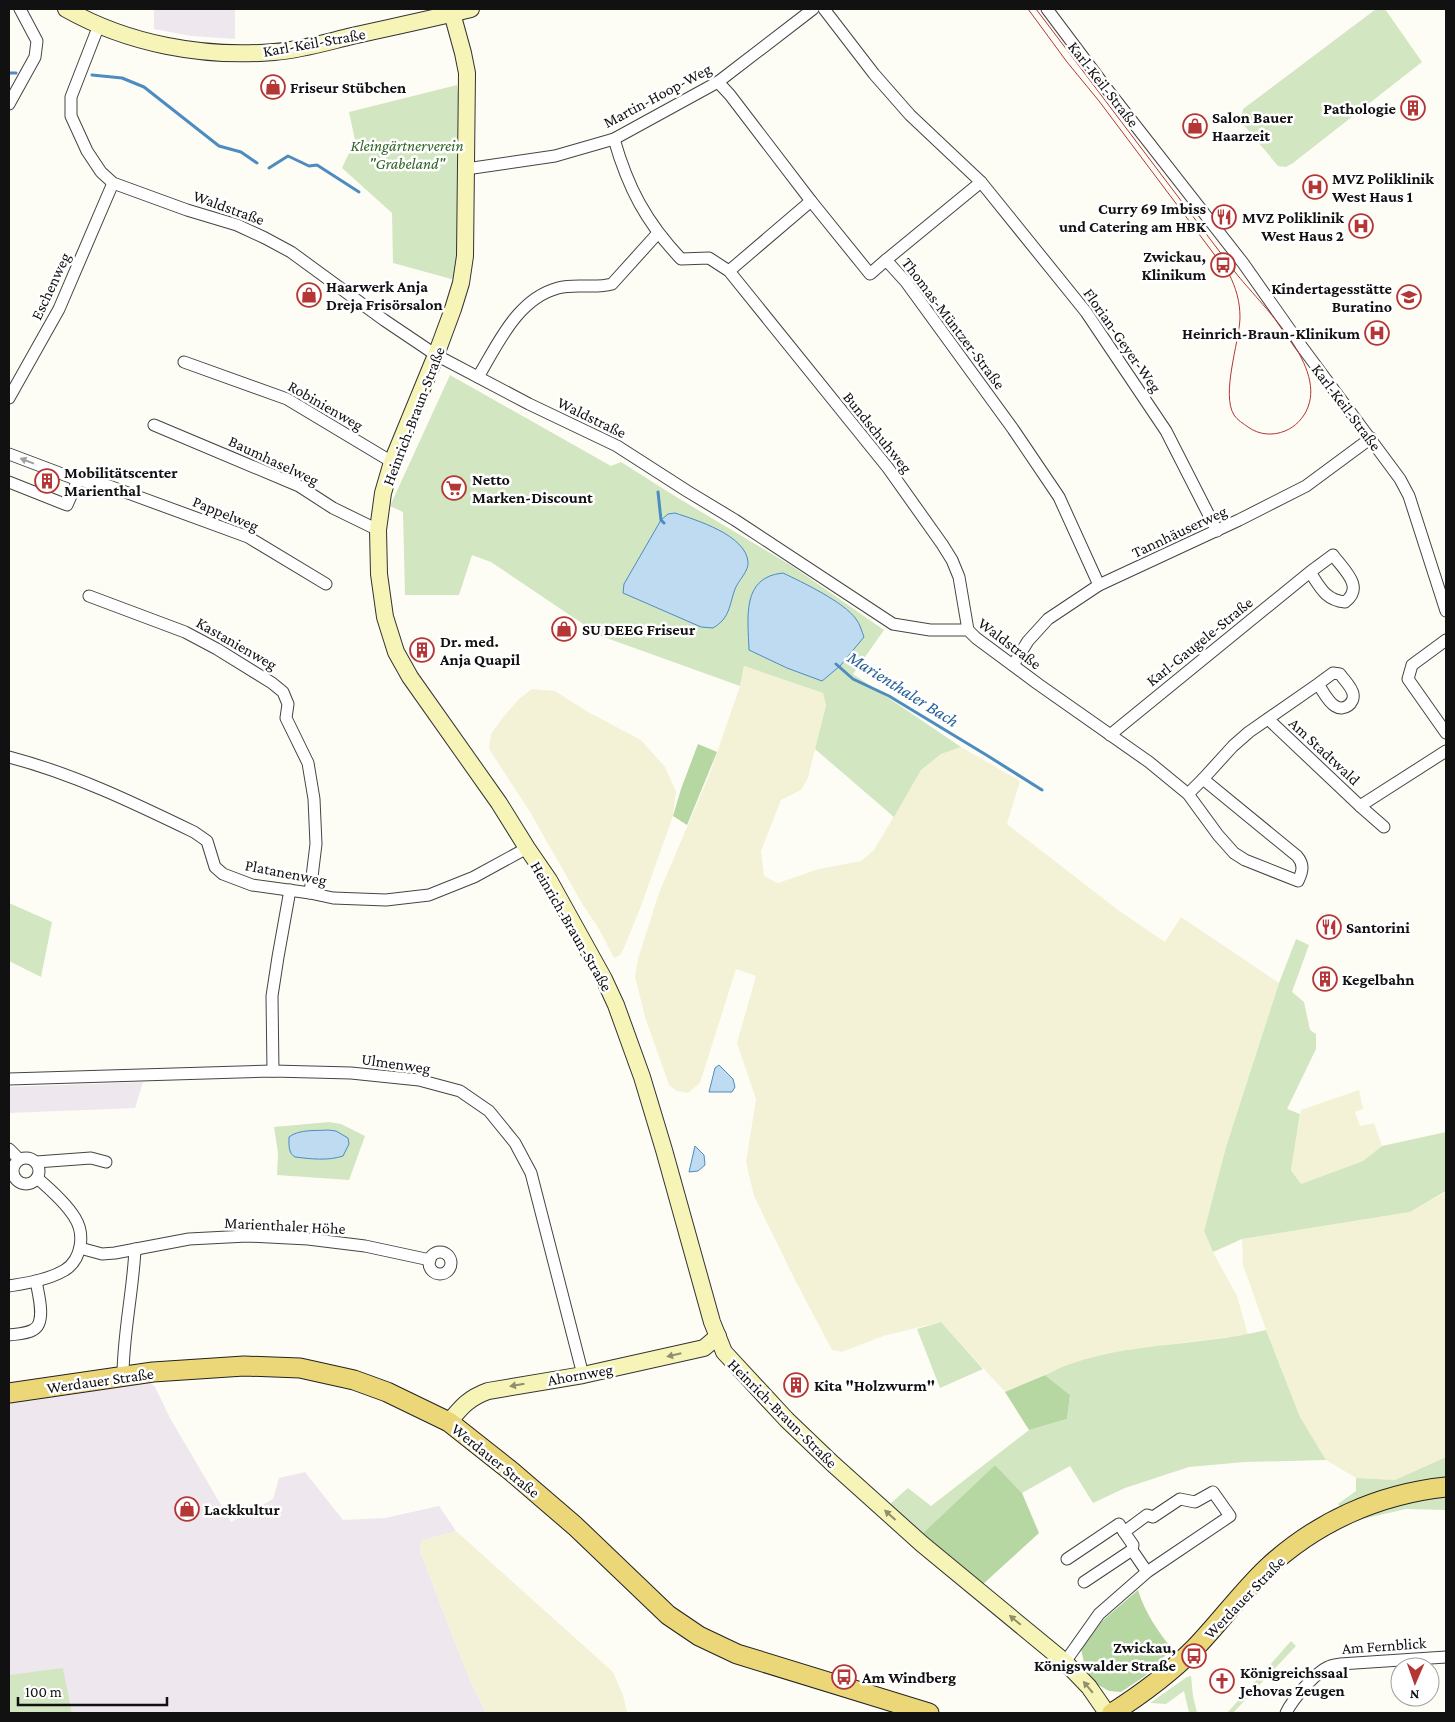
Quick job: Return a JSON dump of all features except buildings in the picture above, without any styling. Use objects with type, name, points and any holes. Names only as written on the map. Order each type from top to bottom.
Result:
[{"type":"main road","name":"Werdauer Straße","points":[[9,1393],[123,1376],[204,1368],[264,1366],[300,1368],[354,1380],[387,1392],[449,1422],[511,1471],[574,1526],[668,1615],[699,1636],[737,1654],[929,1713]]},
{"type":"main road","name":"Werdauer Straße","points":[[1112,1713],[1142,1694],[1182,1660],[1266,1569],[1307,1536],[1331,1521],[1356,1509],[1405,1494],[1446,1487]]},
{"type":"street","points":[[9,104],[35,57],[37,41],[20,9]]},
{"type":"street","name":"Karl-Keil-Straße","points":[[66,9],[98,25],[141,40],[183,49],[224,53],[256,53],[298,48],[451,11],[471,9]]},
{"type":"street","name":"Martin-Hoop-Weg","points":[[466,169],[555,156],[614,139],[718,82],[813,9]]},
{"type":"street","name":"Florian-Geyer-Weg","points":[[824,9],[874,74],[910,115],[981,182],[1074,297],[1166,430],[1217,531]]},
{"type":"street","name":"Karl-Keil-Straße","points":[[1047,9],[1243,264],[1400,479],[1409,496],[1446,611]]},
{"type":"street","name":"Heinrich-Braun-Straße","points":[[451,11],[467,73],[465,256],[461,283],[436,355],[392,462],[383,493],[378,530],[379,574],[385,617],[396,652],[410,677],[499,803],[549,880],[604,979],[616,1005],[642,1077],[712,1322],[724,1352],[787,1420],[833,1464],[922,1544],[1065,1662],[1089,1688],[1108,1713]]},
{"type":"street","name":"Waldstraße","points":[[98,25],[71,97],[71,116],[87,151],[100,172],[113,183],[187,210],[237,225],[291,252],[384,320],[436,355],[529,404],[617,446],[735,520],[893,624],[930,630],[968,630],[1013,665],[1149,762],[1188,794],[1218,835],[1234,853],[1244,860],[1298,881],[1303,868],[1297,856],[1204,779]]},
{"type":"street","name":"Thomas-Müntzer-Straße","points":[[718,82],[870,274],[886,260],[906,282],[1059,497],[1099,585]]},
{"type":"street","name":"Bundschuhweg","points":[[614,139],[633,194],[658,233],[680,260],[709,258],[729,271],[888,468],[952,560],[959,576],[968,630]]},
{"type":"street","points":[[886,260],[981,182]]},
{"type":"street","name":"Eschenweg","points":[[9,398],[59,309],[113,183]]},
{"type":"street","points":[[729,271],[811,201]]},
{"type":"street","points":[[478,377],[524,307],[540,295],[558,288],[575,286],[602,287],[612,284],[658,233]]},
{"type":"street","name":"Robinienweg","points":[[184,362],[287,399],[392,462]]},
{"type":"street","name":"Baumhaselweg","points":[[154,425],[299,486],[333,508],[378,530]]},
{"type":"street","name":"Tannhäuserweg","points":[[1013,665],[1028,641],[1048,619],[1099,585],[1176,551],[1306,486],[1371,438]]},
{"type":"street","name":"Pappelweg","points":[[9,454],[78,480],[109,486],[248,537],[326,584]]},
{"type":"street","points":[[9,482],[66,505],[78,480]]},
{"type":"street","name":"Karl-Gaugele-Straße","points":[[1110,735],[1310,572]]},
{"type":"street","name":"Kastanienweg","points":[[89,596],[185,632],[224,652],[283,692],[288,704],[286,718],[308,763],[314,800],[316,844],[310,892]]},
{"type":"street","points":[[1446,640],[1412,665],[1408,679],[1446,732]]},
{"type":"street","name":"Am Stadtwald","points":[[1204,779],[1233,746],[1318,684]]},
{"type":"street","name":"Am Stadtwald","points":[[1268,719],[1384,827]]},
{"type":"street","name":"Am Stadtwald","points":[[1360,806],[1446,751]]},
{"type":"street","name":"Platanenweg","points":[[9,757],[32,763],[96,786],[194,832],[207,841],[215,867],[222,874],[252,885],[310,892],[333,898],[386,900],[429,895],[474,877],[527,848]]},
{"type":"street","points":[[1188,794],[1204,779]]},
{"type":"street","points":[[273,1072],[272,996],[290,890]]},
{"type":"street","name":"Ulmenweg","points":[[9,1079],[273,1072],[351,1073],[419,1080],[460,1091],[489,1111],[515,1143],[531,1173],[583,1375]]},
{"type":"street","points":[[9,1149],[19,1159]]},
{"type":"street","points":[[19,1159],[30,1158],[36,1162],[91,1158],[106,1162]]},
{"type":"street","points":[[19,1159],[16,1164],[13,1184],[34,1182],[38,1178],[39,1173],[36,1162]]},
{"type":"street","points":[[9,1286],[36,1281],[66,1269],[75,1260],[80,1248],[76,1219],[68,1208],[38,1178]]},
{"type":"street","name":"Marienthaler Höhe","points":[[80,1248],[102,1254],[135,1250],[189,1239],[247,1236],[308,1239],[365,1246],[430,1260]]},
{"type":"street","points":[[123,1376],[123,1355],[134,1279],[135,1250]]},
{"type":"street","points":[[9,1335],[33,1330],[38,1325],[41,1309],[36,1281]]},
{"type":"street","name":"Ahornweg","points":[[449,1422],[463,1404],[474,1396],[488,1391],[583,1375],[704,1348],[718,1336]]},
{"type":"street","points":[[1065,1662],[1099,1614],[1146,1572],[1230,1516],[1213,1492],[1195,1502],[1180,1499],[1153,1517],[1147,1515],[1124,1532]]},
{"type":"street","points":[[1067,1559],[1119,1524],[1133,1545],[1132,1550],[1146,1572]]},
{"type":"street","points":[[1084,1582],[1132,1550]]},
{"type":"street","name":"Am Fernblick","points":[[1286,1713],[1300,1694],[1329,1666],[1446,1657]]},
{"type":"shaded area","points":[[154,9],[235,9],[235,39],[191,36],[154,29]]},
{"type":"shaded area","points":[[143,1082],[135,1108],[9,1113],[9,1087]]},
{"type":"shaded area","points":[[147,1379],[155,1387],[170,1418],[231,1522],[273,1499],[279,1478],[305,1472],[343,1520],[385,1518],[439,1506],[456,1531],[421,1541],[420,1551],[469,1678],[486,1713],[72,1713],[63,1669],[9,1675],[9,1400]]},
{"type":"green space","points":[[1376,9],[1385,9],[1422,62],[1293,163],[1286,167],[1278,166],[1243,124],[1241,117],[1243,109]]},
{"type":"green space","name":"Kleingärtnerverein \"Grabeland\"","points":[[457,85],[462,128],[455,280],[393,263],[392,213],[342,168],[355,140],[349,112]]},
{"type":"green space","points":[[450,375],[611,466],[621,462],[792,566],[884,630],[853,674],[961,747],[941,754],[921,770],[894,817],[815,749],[826,705],[823,693],[744,666],[740,686],[601,636],[491,562],[472,555],[459,595],[405,595],[403,512],[390,506]]},
{"type":"green space","points":[[744,666],[823,693],[826,704],[808,778],[801,790],[781,800],[761,851],[764,876],[778,883],[819,869],[861,861],[874,850],[921,770],[941,754],[961,747],[1020,781],[1007,824],[1118,910],[1165,942],[1181,917],[1279,983],[1226,1147],[1204,1231],[1237,1296],[1248,1335],[1165,1345],[1057,1369],[1005,1392],[941,1322],[883,1336],[842,1352],[832,1350],[754,1196],[746,1162],[756,1099],[737,1043],[756,976],[736,969],[700,1083],[688,1093],[677,1091],[669,1085],[645,1017],[635,977],[638,959],[659,893],[710,773],[740,686]]},
{"type":"green space","points":[[532,689],[555,691],[588,712],[641,740],[665,767],[676,791],[673,816],[641,906],[624,948],[620,955],[614,958],[530,812],[489,749],[491,734],[519,699]]},
{"type":"green space","points":[[698,744],[717,752],[687,825],[673,816]]},
{"type":"green space","points":[[9,903],[52,922],[41,977],[9,961]]},
{"type":"green space","points":[[1296,939],[1309,945],[1292,992],[1304,1002],[1310,1030],[1316,1034],[1316,1049],[1287,1109],[1300,1114],[1291,1170],[1301,1184],[1363,1161],[1382,1146],[1446,1132],[1446,1191],[1410,1212],[1242,1239],[1213,1252],[1204,1231],[1226,1147],[1279,983]]},
{"type":"green space","points":[[1359,1090],[1363,1109],[1355,1112],[1360,1126],[1374,1123],[1382,1146],[1363,1161],[1301,1184],[1291,1169],[1301,1110]]},
{"type":"green space","points":[[329,1122],[341,1124],[365,1136],[349,1180],[277,1175],[278,1153],[274,1127]]},
{"type":"green space","points":[[1446,1192],[1446,1457],[1395,1480],[1356,1478],[1326,1460],[1300,1417],[1243,1265],[1242,1239],[1410,1212]]},
{"type":"green space","points":[[941,1322],[983,1369],[940,1388],[917,1329]]},
{"type":"green space","points":[[1266,1330],[1300,1417],[1326,1460],[1245,1462],[1189,1467],[1125,1488],[1093,1503],[1070,1466],[1022,1493],[995,1465],[922,1534],[890,1504],[908,1488],[931,1506],[1029,1430],[1067,1419],[1070,1395],[1045,1375],[1070,1364],[1097,1356],[1153,1346],[1239,1336]]},
{"type":"green space","points":[[1045,1375],[1070,1395],[1067,1419],[1029,1430],[1005,1392]]},
{"type":"green space","points":[[1446,1457],[1446,1510],[1406,1509],[1349,1522],[1338,1504],[1356,1491],[1356,1478],[1395,1480]]},
{"type":"green space","points":[[995,1465],[1022,1493],[1039,1533],[982,1585],[922,1534]]},
{"type":"green space","points":[[456,1531],[613,1672],[623,1695],[627,1713],[486,1713],[469,1678],[420,1551],[421,1541]]},
{"type":"green space","points":[[1138,1590],[1152,1621],[1172,1649],[1145,1676],[1121,1692],[1109,1691],[1095,1683],[1086,1672],[1081,1649],[1102,1621]]},
{"type":"green space","points":[[1291,1641],[1296,1646],[1233,1713],[1227,1713]]},
{"type":"green space","points":[[63,1668],[72,1713],[9,1713],[9,1675]]},
{"type":"green space","points":[[1191,1676],[1197,1713],[1189,1713],[1184,1691],[1166,1704],[1150,1703],[1187,1677]]},
{"type":"water","points":[[675,513],[707,524],[730,536],[745,552],[748,562],[747,569],[735,589],[726,616],[713,628],[701,627],[623,593],[624,584],[661,520],[668,514]]},
{"type":"water","points":[[783,573],[822,593],[842,606],[856,619],[862,630],[864,637],[840,666],[822,681],[787,668],[749,650],[748,613],[754,591],[760,582],[769,576]]},
{"type":"water","points":[[719,1065],[733,1079],[735,1087],[732,1092],[709,1092],[715,1068]]},
{"type":"water","points":[[328,1130],[336,1131],[348,1138],[349,1144],[343,1156],[331,1159],[313,1159],[295,1157],[291,1153],[289,1137],[293,1134]]},
{"type":"water","points":[[695,1146],[704,1155],[705,1165],[698,1171],[689,1172]]},
{"type":"waterway","name":"Marienthaler Bach","points":[[9,73],[16,73]]},
{"type":"waterway","name":"Marienthaler Bach","points":[[92,75],[122,78],[144,87],[219,146],[241,152],[257,163]]},
{"type":"waterway","name":"Marienthaler Bach","points":[[269,168],[288,156],[309,166],[317,165],[359,192]]},
{"type":"waterway","name":"Marienthaler Bach","points":[[658,492],[661,520],[664,523]]},
{"type":"waterway","name":"Marienthaler Bach","points":[[836,664],[853,679],[889,696],[1042,790]]},
{"type":"tram line","points":[[1028,9],[1229,274],[1234,284],[1240,312],[1229,394],[1230,406],[1234,415],[1252,430],[1266,434],[1280,433],[1296,425],[1308,407],[1311,390],[1307,372],[1299,353],[1274,317],[1235,272],[1036,9]]},
{"type":"place","name":"Friseur Stübchen","points":[[273,87]]},
{"type":"place","name":"Pathologie","points":[[1413,108]]},
{"type":"place","name":"Salon Bauer Haarzeit","points":[[1195,126]]},
{"type":"place","name":"MVZ Poliklinik West Haus 1","points":[[1315,187]]},
{"type":"place","name":"Curry 69 Imbiss und Catering am HBK","points":[[1224,217]]},
{"type":"place","name":"MVZ Poliklinik West Haus 2","points":[[1361,226]]},
{"type":"place","name":"Zwickau, Klinikum","points":[[1223,265]]},
{"type":"place","name":"Haarwerk Anja Dreja Frisörsalon","points":[[309,295]]},
{"type":"place","name":"Kindertagesstätte Buratino","points":[[1409,297]]},
{"type":"place","name":"Heinrich-Braun-Klinikum","points":[[1377,333]]},
{"type":"place","name":"Mobilitätscenter Marienthal","points":[[47,481]]},
{"type":"place","name":"Netto Marken-Discount","points":[[454,488]]},
{"type":"place","name":"SU DEEG Friseur","points":[[564,629]]},
{"type":"place","name":"Dr. med. Anja Quapil","points":[[422,650]]},
{"type":"place","name":"Santorini","points":[[1329,927]]},
{"type":"place","name":"Kegelbahn","points":[[1325,979]]},
{"type":"place","name":"Kita \"Holzwurm\"","points":[[796,1385]]},
{"type":"place","name":"Lackkultur","points":[[187,1509]]},
{"type":"place","name":"Zwickau, Königswalder Straße","points":[[1194,1656]]},
{"type":"place","name":"Am Windberg","points":[[844,1677]]},
{"type":"place","name":"Königreichssaal Jehovas Zeugen","points":[[1222,1681]]}]
